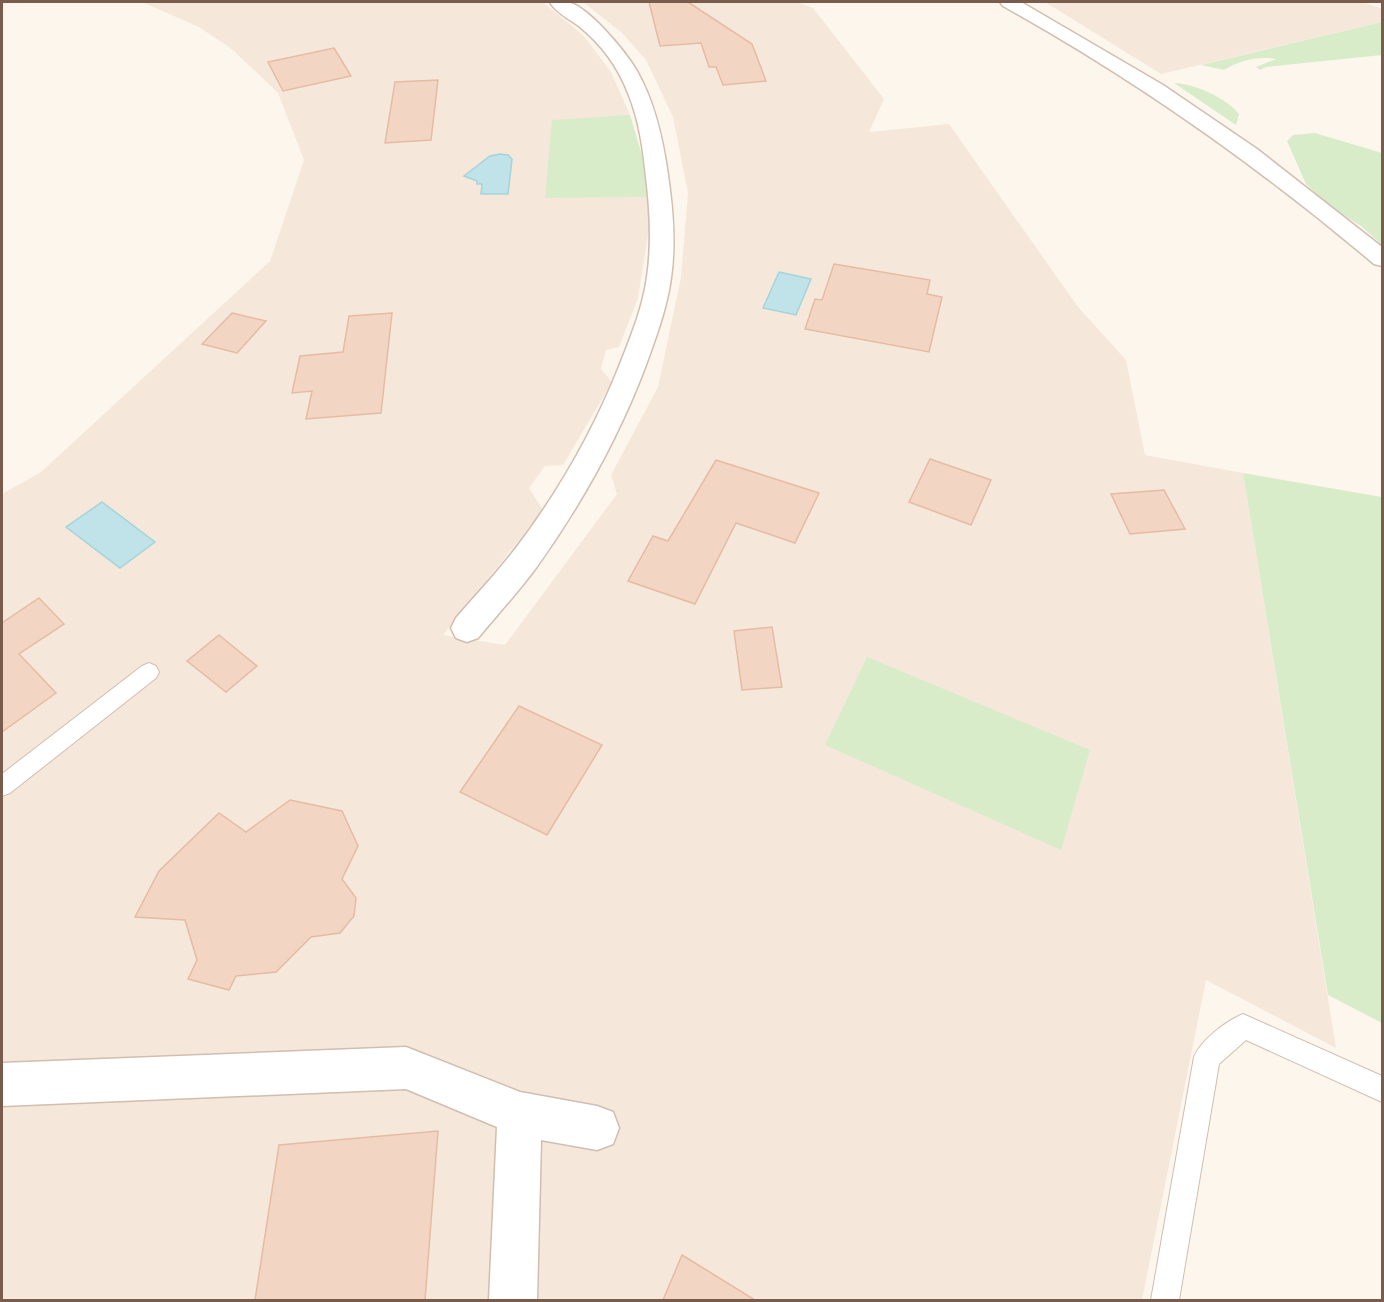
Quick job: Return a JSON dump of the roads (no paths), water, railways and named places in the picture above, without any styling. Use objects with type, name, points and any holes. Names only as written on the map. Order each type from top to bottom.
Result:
[{"type":"street","points":[[467,628],[525,559],[592,456],[623,392],[643,338],[659,280],[663,220],[654,146],[644,108],[628,70],[612,47],[594,29],[558,2]]},
{"type":"street","points":[[1010,2],[1125,68],[1185,107],[1383,260]]},
{"type":"street","points":[[2,1085],[406,1068],[520,1114],[597,1128]]},
{"type":"street","points":[[513,1300],[520,1114]]},
{"type":"lane","points":[[2,786],[149,672]]},
{"type":"lane","points":[[1165,1300],[1207,1057],[1243,1026],[1383,1089]]},
{"type":"water","points":[[508,155],[512,159],[508,194],[481,194],[482,184],[477,184],[477,181],[464,176],[490,156]]},
{"type":"water","points":[[779,272],[811,279],[796,315],[763,308]]},
{"type":"water","points":[[102,502],[155,542],[120,568],[66,527]]}]
